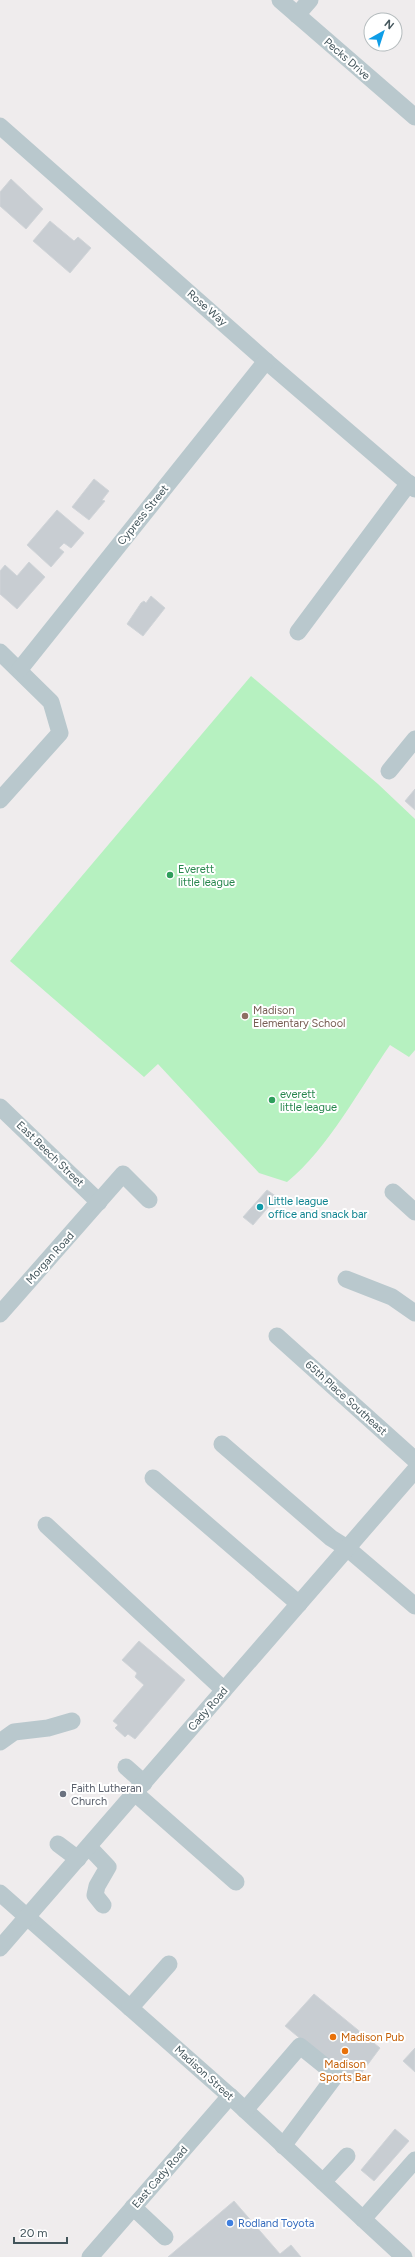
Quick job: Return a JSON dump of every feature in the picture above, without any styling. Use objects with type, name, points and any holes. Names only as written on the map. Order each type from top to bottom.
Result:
[{"type":"street","name":"Pecks Drive","points":[[280,0],[414,113]]},
{"type":"street","points":[[297,15],[310,0]]},
{"type":"street","name":"Rose Way","points":[[0,126],[266,361],[412,486]]},
{"type":"street","name":"Cypress Street","points":[[20,669],[266,361]]},
{"type":"street","points":[[298,632],[412,486]]},
{"type":"street","points":[[0,652],[20,669],[51,702],[60,733],[0,800]]},
{"type":"street","points":[[389,771],[415,739]]},
{"type":"street","name":"East Beech Street","points":[[0,1107],[99,1202]]},
{"type":"street","name":"Morgan Road","points":[[0,1314],[123,1174],[149,1200]]},
{"type":"street","points":[[393,1192],[415,1212]]},
{"type":"street","points":[[346,1279],[392,1297],[415,1314]]},
{"type":"street","name":"65th Place Southeast","points":[[277,1336],[415,1460]]},
{"type":"street","points":[[222,1444],[331,1538],[347,1548],[415,1606]]},
{"type":"street","name":"Cady Road","points":[[0,1948],[78,1860],[415,1470]]},
{"type":"street","points":[[153,1478],[299,1604]]},
{"type":"street","points":[[46,1525],[224,1690]]},
{"type":"street","points":[[0,1742],[14,1732],[48,1728],[72,1721]]},
{"type":"street","points":[[126,1767],[140,1788],[236,1882]]},
{"type":"street","points":[[58,1844],[78,1860]]},
{"type":"street","points":[[89,1847],[108,1867],[97,1886],[95,1895],[103,1905]]},
{"type":"street","name":"Madison Street","points":[[0,1893],[230,2096],[404,2257]]},
{"type":"street","points":[[130,2008],[169,1964]]},
{"type":"street","points":[[245,2110],[300,2046],[336,2075],[284,2146]]},
{"type":"street","name":"East Cady Road","points":[[90,2257],[230,2096]]},
{"type":"street","points":[[323,2182],[347,2156]]},
{"type":"street","points":[[363,2219],[415,2160]]},
{"type":"street","points":[[133,2207],[165,2237]]},
{"type":"green space","name":"Madison Elementary School","points":[[251,676],[378,784],[415,819],[415,1050],[409,1057],[390,1045],[330,1135],[316,1153],[287,1182],[259,1173],[158,1064],[144,1077],[10,961]]},
{"type":"building","points":[[11,179],[43,209],[26,229],[0,206],[0,192]]},
{"type":"building","points":[[50,221],[74,241],[78,237],[91,248],[70,273],[33,241]]},
{"type":"building","points":[[94,479],[109,491],[102,500],[105,501],[89,520],[72,507]]},
{"type":"building","points":[[57,510],[84,533],[71,548],[64,543],[59,548],[64,552],[51,567],[27,545]]},
{"type":"building","points":[[29,562],[45,577],[17,609],[0,594],[0,571],[5,565],[17,576]]},
{"type":"building","points":[[151,596],[165,608],[143,636],[127,624],[141,603],[144,601],[146,603]]},
{"type":"building","points":[[415,789],[415,810],[405,801]]},
{"type":"building","name":"Little league office and snack bar","points":[[267,1190],[277,1197],[253,1225],[243,1217]]},
{"type":"building","points":[[139,1641],[185,1680],[135,1739],[128,1734],[125,1737],[115,1728],[118,1725],[113,1721],[144,1685],[135,1677],[137,1673],[122,1660]]},
{"type":"building","name":"Madison Pub","points":[[314,1994],[380,2048],[354,2083],[285,2026]]},
{"type":"building","points":[[415,2048],[415,2072],[403,2061]]},
{"type":"building","points":[[395,2129],[409,2141],[374,2181],[361,2170]]},
{"type":"building","name":"Rodland Toyota","points":[[234,2201],[280,2254],[291,2245],[301,2257],[168,2257]]},
{"type":"place","name":"Everett little league","points":[[170,875]]},
{"type":"place","name":"Madison Elementary School","points":[[245,1016]]},
{"type":"place","name":"everett little league","points":[[272,1100]]},
{"type":"place","name":"Little league office and snack bar","points":[[260,1207]]},
{"type":"place","name":"Faith Lutheran Church","points":[[63,1794]]},
{"type":"place","name":"Madison Pub","points":[[333,2037]]},
{"type":"place","name":"Madison Sports Bar","points":[[345,2051]]},
{"type":"place","name":"Rodland Toyota","points":[[230,2223]]}]
